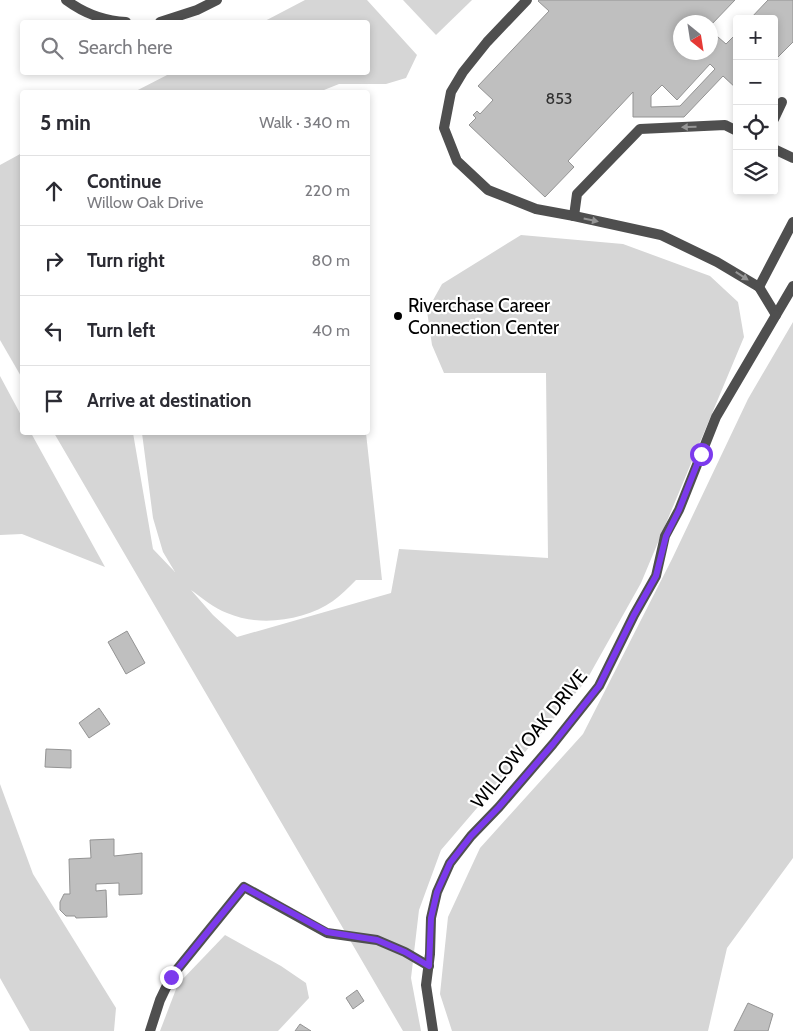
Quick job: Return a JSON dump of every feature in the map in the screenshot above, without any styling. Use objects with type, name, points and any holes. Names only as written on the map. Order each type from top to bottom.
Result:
[{"type":"street","points":[[66,0],[93,16],[105,20]]},
{"type":"street","points":[[166,20],[197,10],[217,0]]},
{"type":"street","points":[[527,0],[486,42],[463,72],[451,92],[444,128],[457,161],[488,190],[536,209],[661,235],[728,267],[759,287],[776,315]]},
{"type":"street","points":[[778,111],[782,102]]},
{"type":"street","points":[[574,216],[577,194],[640,129],[725,125],[733,129]]},
{"type":"street","points":[[776,150],[793,158]]},
{"type":"street","points":[[759,287],[793,222]]},
{"type":"street","name":"WILLOW OAK DRIVE","points":[[433,1031],[426,985],[429,966],[431,918],[437,892],[450,863],[471,836],[499,807],[553,744],[599,686],[634,615],[656,576],[666,536],[679,510],[716,417],[793,286]]},
{"type":"street","points":[[150,1031],[160,1000],[171,977],[244,887],[327,932],[377,940],[405,952],[429,966]]},
{"type":"shaded area","points":[[305,0],[367,0],[417,55],[406,78],[386,84],[339,84],[324,90],[138,90],[167,75],[370,75],[370,20],[267,20]]},
{"type":"shaded area","points":[[403,0],[472,0],[436,35]]},
{"type":"shaded area","points":[[20,154],[20,375],[0,340],[0,165]]},
{"type":"shaded area","points":[[521,235],[623,244],[710,276],[738,302],[744,337],[641,583],[586,681],[441,850],[419,910],[411,978],[421,1031],[403,1031],[55,435],[133,435],[153,549],[175,572],[163,552],[153,518],[142,435],[366,435],[382,580],[356,580],[336,599],[321,608],[295,617],[267,621],[253,620],[227,613],[213,606],[191,590],[213,615],[237,637],[391,593],[399,549],[548,558],[546,373],[444,373],[432,345],[427,311],[442,284]]},
{"type":"shaded area","points":[[793,322],[793,858],[727,948],[708,1031],[452,1031],[440,994],[448,917],[480,848],[583,734],[672,559],[748,399]]},
{"type":"shaded area","points":[[0,376],[20,413],[20,435],[32,435],[105,567],[22,534],[0,535]]},
{"type":"shaded area","points":[[0,784],[33,874],[116,1008],[114,1031],[30,1031],[0,978]]},
{"type":"shaded area","points":[[225,935],[281,966],[306,983],[309,998],[278,1031],[160,1031],[178,984]]},
{"type":"building","points":[[539,0],[735,0],[718,18],[718,15],[673,15],[673,60],[718,60],[718,37],[726,44],[733,37],[733,85],[723,76],[684,117],[633,117],[633,92],[568,161],[574,167],[545,197],[469,125],[476,118],[473,115],[477,111],[480,114],[493,100],[478,86],[549,11]],"holes":[[[710,64],[715,69],[680,106],[651,107],[651,96],[662,85],[677,100]]]},
{"type":"building","points":[[768,0],[793,0],[793,42],[778,57],[778,15],[754,15]]},
{"type":"building","points":[[127,631],[145,663],[126,674],[108,642]]},
{"type":"building","points":[[99,708],[110,724],[89,738],[79,723]]},
{"type":"building","points":[[46,749],[71,750],[71,768],[45,767]]},
{"type":"building","points":[[114,839],[114,856],[142,853],[142,894],[119,895],[119,883],[96,884],[96,891],[106,890],[107,917],[76,918],[75,916],[66,916],[60,910],[60,902],[64,894],[70,894],[69,859],[91,858],[90,840]]},
{"type":"building","points":[[357,990],[364,1001],[353,1009],[346,998]]},
{"type":"building","points":[[748,1003],[773,1014],[768,1031],[734,1031]]},
{"type":"building","points":[[300,1024],[311,1031],[295,1031]]},
{"type":"place","name":"Riverchase Career Connection Center","points":[[398,316]]},
{"type":"route","points":[[171,977],[244,887],[327,932],[377,940],[405,952],[429,966],[431,918],[437,892],[450,863],[471,836],[499,807],[553,744],[599,686],[634,615],[656,576],[666,536],[679,510],[701,454]]}]
